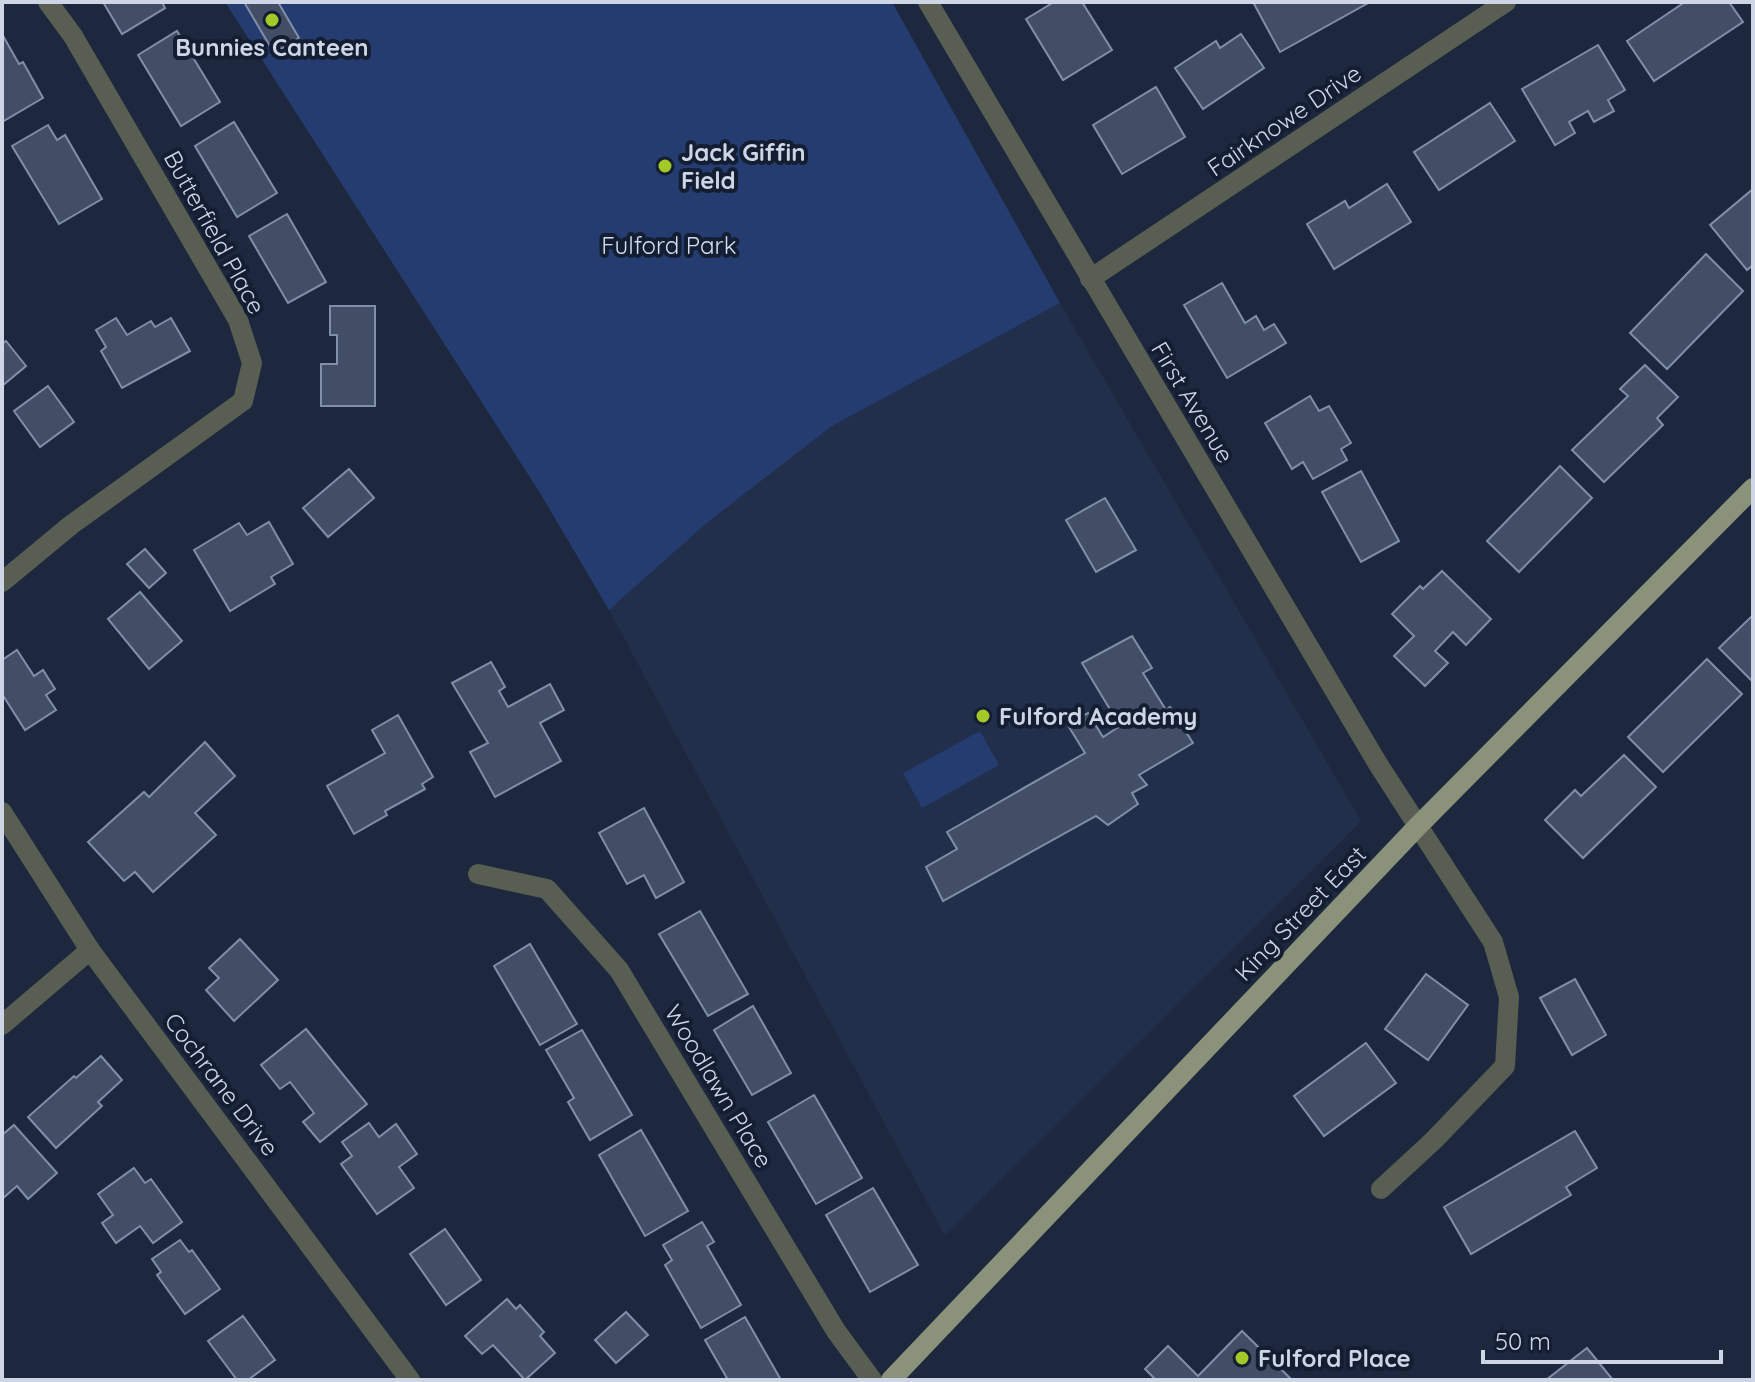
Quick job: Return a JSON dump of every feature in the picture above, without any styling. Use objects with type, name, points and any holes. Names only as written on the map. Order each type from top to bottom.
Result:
[{"type":"main road","name":"King Street East","points":[[891,1380],[1417,827],[1750,496]]},
{"type":"street","name":"Butterfield Place","points":[[2,582],[71,525],[243,401],[252,363],[238,320],[73,36],[48,2]]},
{"type":"street","name":"First Avenue","points":[[928,2],[1417,827],[1493,942],[1509,997],[1505,1066],[1434,1140],[1381,1189]]},
{"type":"street","name":"Fairknowe Drive","points":[[1090,279],[1506,2]]},
{"type":"street","name":"Cochrane Drive","points":[[2,812],[90,950],[410,1380]]},
{"type":"street","name":"Woodlawn Place","points":[[478,874],[547,889],[619,970],[836,1331],[872,1380]]},
{"type":"street","points":[[2,1025],[90,950]]},
{"type":"shaded area","name":"Fulford Academy","points":[[1060,303],[1361,821],[945,1236],[609,610],[708,522],[832,426]]},
{"type":"green space","name":"Fulford Park","points":[[225,2],[892,2],[1060,303],[832,426],[708,522],[609,610],[540,493]]},
{"type":"green space","points":[[980,731],[999,765],[922,808],[903,773]]},
{"type":"building","points":[[103,2],[162,2],[165,8],[122,34]]},
{"type":"building","name":"Bunnies Canteen","points":[[244,2],[278,2],[299,38],[274,53]]},
{"type":"building","points":[[1054,2],[1082,2],[1112,50],[1063,80],[1026,19]]},
{"type":"building","points":[[1253,2],[1370,2],[1280,52]]},
{"type":"building","points":[[1685,2],[1729,2],[1743,22],[1654,81],[1627,41]]},
{"type":"building","points":[[177,31],[220,102],[181,126],[138,55]]},
{"type":"building","points":[[2,34],[19,64],[23,62],[43,98],[2,122]]},
{"type":"building","points":[[1241,34],[1264,68],[1203,109],[1175,68],[1216,41],[1220,48]]},
{"type":"building","points":[[1598,45],[1625,90],[1608,100],[1614,111],[1594,122],[1588,111],[1569,122],[1575,133],[1555,145],[1522,89]]},
{"type":"building","points":[[1156,87],[1185,137],[1122,174],[1093,125]]},
{"type":"building","points":[[1490,103],[1515,141],[1439,190],[1414,152]]},
{"type":"building","points":[[234,122],[277,193],[237,217],[195,146]]},
{"type":"building","points":[[48,125],[57,140],[65,135],[102,199],[59,224],[12,146]]},
{"type":"building","points":[[1387,184],[1411,222],[1334,269],[1307,224],[1345,201],[1349,208]]},
{"type":"building","points":[[1753,189],[1753,265],[1747,270],[1710,225]]},
{"type":"building","points":[[287,214],[326,282],[288,303],[249,236]]},
{"type":"building","points":[[1706,254],[1743,291],[1667,369],[1630,333]]},
{"type":"building","points":[[1222,283],[1245,323],[1256,316],[1264,330],[1274,324],[1286,343],[1227,378],[1184,305]]},
{"type":"building","points":[[330,306],[375,306],[375,406],[321,406],[321,364],[337,364],[337,335],[330,335]]},
{"type":"building","points":[[116,318],[127,335],[151,321],[155,327],[171,318],[190,351],[122,388],[101,351],[106,347],[96,330]]},
{"type":"building","points":[[6,341],[26,366],[2,386],[2,344]]},
{"type":"building","points":[[1645,365],[1678,397],[1657,418],[1663,425],[1604,482],[1572,450],[1628,396],[1620,389]]},
{"type":"building","points":[[48,386],[74,422],[40,447],[14,411]]},
{"type":"building","points":[[1310,396],[1319,411],[1329,406],[1351,443],[1341,449],[1347,460],[1313,479],[1303,462],[1292,469],[1265,423]]},
{"type":"building","points":[[1560,466],[1592,498],[1519,572],[1487,541]]},
{"type":"building","points":[[349,469],[374,498],[328,537],[303,508]]},
{"type":"building","points":[[1361,471],[1399,541],[1361,562],[1322,492]]},
{"type":"building","points":[[1105,498],[1136,550],[1096,572],[1066,520]]},
{"type":"building","points":[[269,522],[293,564],[271,577],[275,584],[230,611],[194,550],[239,523],[247,535]]},
{"type":"building","points":[[145,549],[166,573],[149,588],[127,564]]},
{"type":"building","points":[[1442,571],[1491,619],[1466,645],[1453,632],[1435,651],[1448,663],[1425,686],[1394,656],[1414,636],[1392,614],[1420,586],[1423,589]]},
{"type":"building","points":[[140,592],[182,641],[149,669],[108,619]]},
{"type":"building","points":[[1753,615],[1753,682],[1719,648]]},
{"type":"building","points":[[1132,636],[1152,668],[1143,673],[1166,710],[1170,707],[1193,743],[1139,775],[1147,785],[1132,793],[1138,804],[1108,825],[1096,816],[943,901],[926,867],[957,849],[947,832],[1085,753],[1067,724],[1088,713],[1103,737],[1120,726],[1082,663]]},
{"type":"building","points":[[17,650],[34,676],[43,670],[55,689],[46,695],[56,710],[25,730],[2,694],[2,660]]},
{"type":"building","points":[[1707,659],[1742,694],[1663,772],[1628,737]]},
{"type":"building","points":[[491,662],[505,687],[499,691],[508,707],[550,684],[564,710],[540,723],[561,761],[495,797],[470,752],[488,743],[452,683]]},
{"type":"building","points":[[398,715],[433,777],[422,784],[425,789],[385,811],[387,815],[354,834],[327,786],[385,753],[372,730]]},
{"type":"building","points":[[205,742],[235,776],[195,813],[216,835],[153,892],[135,872],[124,881],[88,842],[144,792],[149,797]]},
{"type":"building","points":[[1624,755],[1656,787],[1583,858],[1545,820],[1575,790],[1581,796]]},
{"type":"building","points":[[644,808],[684,882],[656,898],[644,875],[627,884],[599,833]]},
{"type":"building","points":[[700,911],[748,994],[708,1016],[659,934]]},
{"type":"building","points":[[240,939],[278,980],[234,1021],[206,990],[219,978],[209,968]]},
{"type":"building","points":[[530,944],[577,1024],[540,1045],[494,966]]},
{"type":"building","points":[[1426,974],[1468,1005],[1428,1060],[1385,1029]]},
{"type":"building","points":[[1575,979],[1606,1035],[1572,1055],[1540,998]]},
{"type":"building","points":[[753,1006],[791,1073],[752,1095],[714,1030]]},
{"type":"building","points":[[306,1029],[367,1104],[320,1142],[303,1122],[314,1113],[290,1082],[280,1089],[261,1065]]},
{"type":"building","points":[[582,1030],[632,1115],[590,1140],[568,1102],[574,1098],[546,1050]]},
{"type":"building","points":[[1366,1043],[1396,1083],[1324,1136],[1294,1096]]},
{"type":"building","points":[[101,1056],[122,1080],[98,1102],[102,1106],[56,1148],[28,1117]]},
{"type":"building","points":[[814,1095],[862,1178],[816,1204],[768,1122]]},
{"type":"building","points":[[369,1123],[379,1137],[396,1124],[417,1154],[399,1167],[414,1188],[377,1214],[341,1164],[352,1156],[342,1142]]},
{"type":"building","points":[[14,1125],[57,1173],[28,1199],[17,1186],[2,1199],[2,1135]]},
{"type":"building","points":[[641,1130],[688,1211],[645,1236],[599,1155]]},
{"type":"building","points":[[1575,1131],[1597,1168],[1566,1187],[1571,1195],[1471,1254],[1444,1207]]},
{"type":"building","points":[[134,1168],[145,1183],[151,1179],[182,1222],[153,1243],[140,1226],[116,1243],[102,1223],[113,1215],[98,1194]]},
{"type":"building","points":[[873,1188],[918,1265],[870,1292],[826,1215]]},
{"type":"building","points":[[702,1222],[714,1242],[707,1246],[741,1305],[701,1328],[665,1265],[672,1260],[663,1245]]},
{"type":"building","points":[[445,1229],[481,1280],[446,1305],[410,1254]]},
{"type":"building","points":[[180,1240],[189,1252],[192,1250],[220,1289],[185,1314],[157,1275],[161,1272],[152,1259]]},
{"type":"building","points":[[507,1299],[516,1309],[520,1305],[544,1332],[540,1336],[555,1353],[525,1380],[493,1345],[482,1354],[465,1336]]},
{"type":"building","points":[[626,1312],[648,1335],[616,1363],[595,1340]]},
{"type":"building","points":[[243,1316],[275,1360],[248,1380],[237,1380],[208,1341]]},
{"type":"building","points":[[745,1317],[781,1380],[728,1380],[705,1340]]},
{"type":"building","name":"Fulford Place","points":[[1242,1331],[1292,1380],[1156,1380],[1145,1369],[1168,1346],[1198,1376]]},
{"type":"building","points":[[1587,1348],[1613,1380],[1546,1380]]},
{"type":"place","name":"Bunnies Canteen","points":[[272,20]]},
{"type":"place","name":"Jack Giffin Field","points":[[665,166]]},
{"type":"place","name":"Fulford Academy","points":[[983,716]]},
{"type":"place","name":"Fulford Place","points":[[1242,1358]]}]
